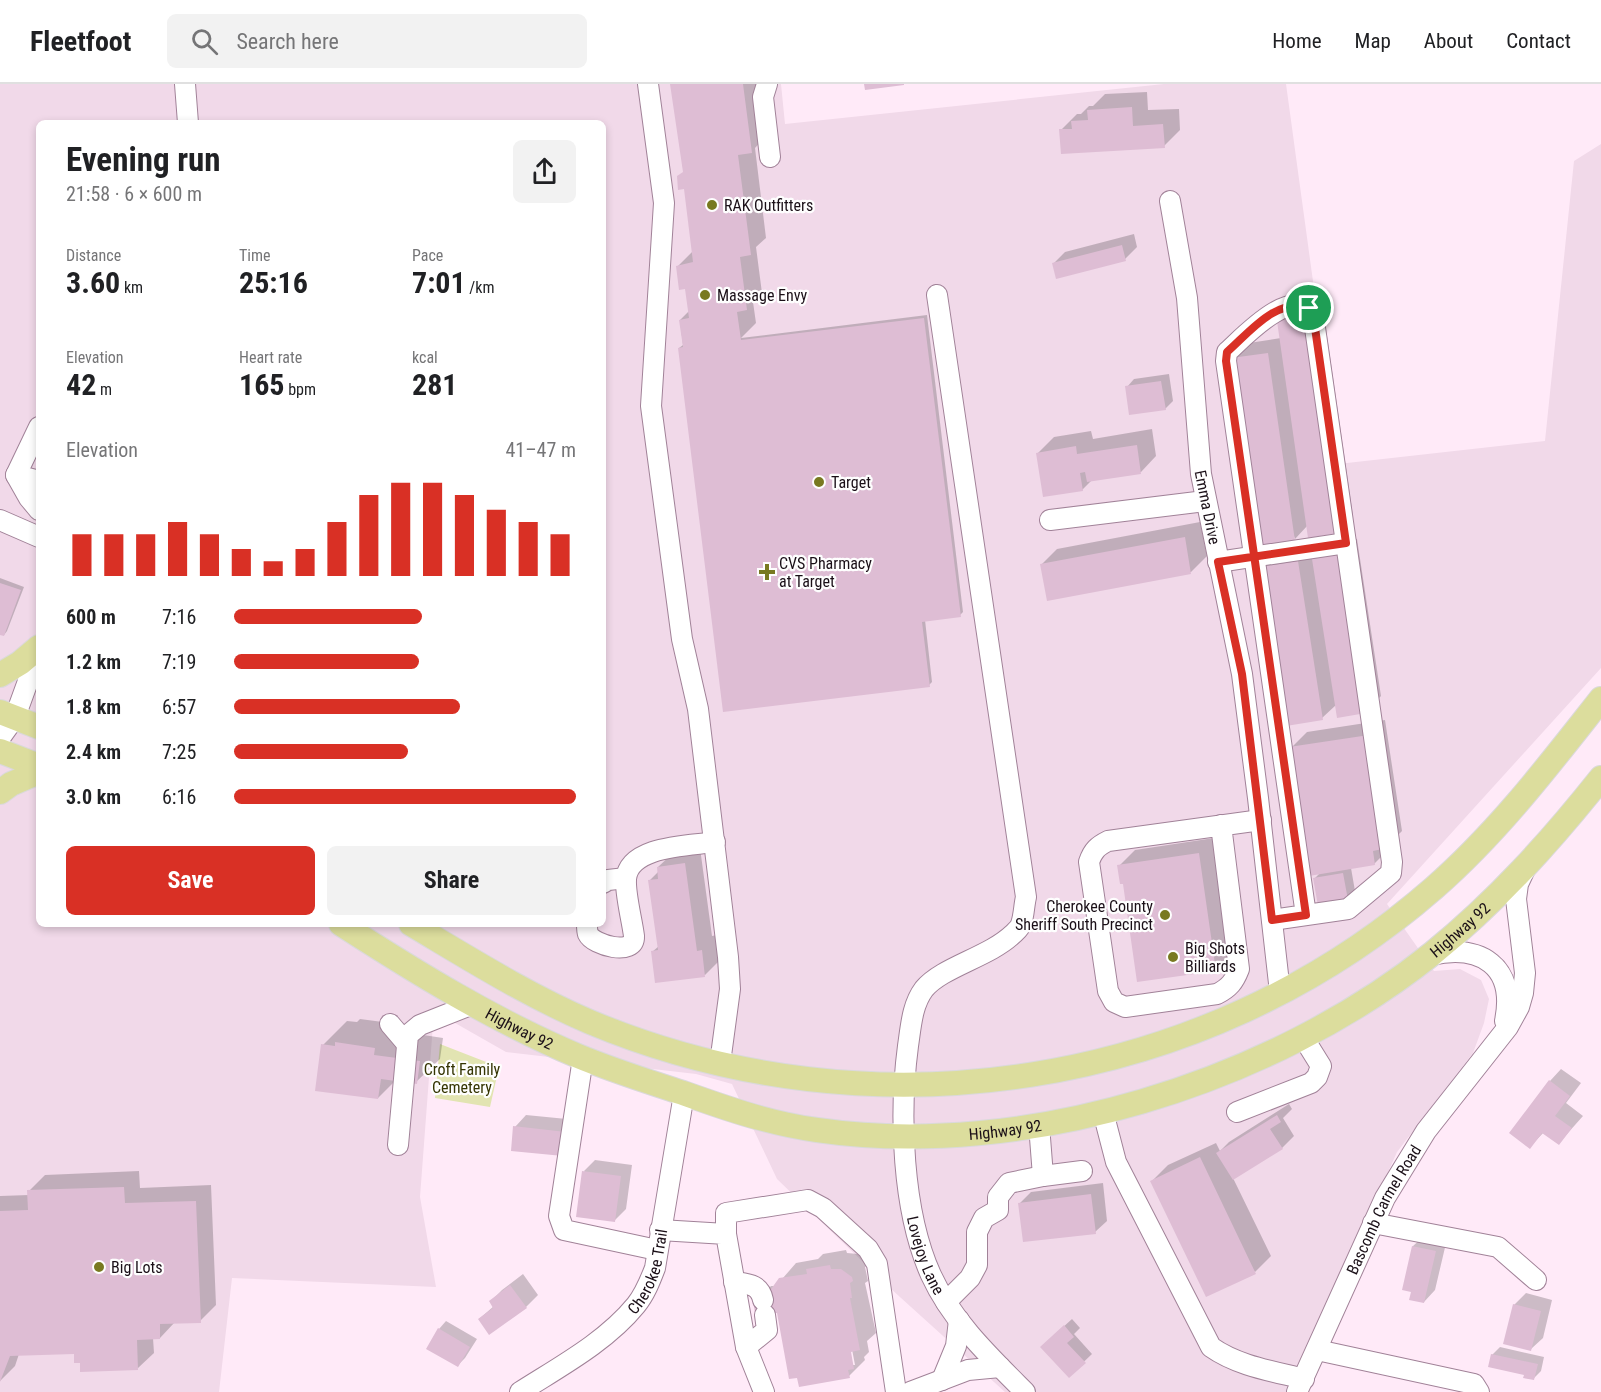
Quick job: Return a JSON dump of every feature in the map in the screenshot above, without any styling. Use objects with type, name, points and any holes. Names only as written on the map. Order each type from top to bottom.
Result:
[{"type":"main road","points":[[0,675],[36,650]]},
{"type":"main road","points":[[416,927],[496,976],[589,1022],[640,1041],[720,1063],[778,1075],[823,1082],[903,1085],[1000,1080],[1092,1064],[1188,1035],[1234,1016],[1280,992],[1373,936],[1461,864],[1526,793],[1601,699]]},
{"type":"main road","points":[[7,715],[36,726]]},
{"type":"main road","points":[[0,751],[36,765]]},
{"type":"main road","points":[[0,792],[11,784],[36,773]]},
{"type":"main road","name":"Highway 92","points":[[346,927],[405,966],[529,1033],[631,1077],[728,1109],[815,1130],[860,1134],[905,1136],[957,1134],[1039,1125],[1152,1099],[1201,1081],[1303,1037],[1368,1000],[1431,955],[1493,901],[1527,867],[1601,778]]},
{"type":"street","points":[[185,84],[189,120]]},
{"type":"street","points":[[648,84],[664,203],[651,406],[682,639],[698,709],[728,957],[730,988],[720,1063]]},
{"type":"street","points":[[767,84],[763,97],[770,157]]},
{"type":"street","name":"Emma Drive","points":[[1170,201],[1187,298],[1198,445],[1205,501],[1242,674],[1280,992]]},
{"type":"street","name":"Lovejoy Lane","points":[[938,295],[1026,897],[1021,926],[1002,945],[942,976],[925,989],[912,1013],[903,1085],[905,1136],[912,1209],[919,1244],[931,1275],[959,1320],[1024,1392]]},
{"type":"street","points":[[1272,920],[1348,909],[1391,873],[1390,851],[1313,314],[1309,308],[1300,305],[1275,310],[1227,352],[1226,361],[1306,915]]},
{"type":"street","points":[[16,476],[36,433]]},
{"type":"street","points":[[16,476],[36,480]]},
{"type":"street","points":[[16,476],[36,488]]},
{"type":"street","points":[[16,476],[36,506]]},
{"type":"street","points":[[1050,520],[1205,501]]},
{"type":"street","points":[[0,520],[36,536]]},
{"type":"street","points":[[1218,562],[1346,543]]},
{"type":"street","points":[[0,738],[7,715],[36,657]]},
{"type":"street","points":[[1221,825],[1239,969],[1235,980],[1228,988],[1217,994],[1125,1007],[1114,1002],[1108,991],[1089,862],[1092,852],[1099,845],[1108,841],[1221,825],[1261,820]]},
{"type":"street","points":[[587,927],[592,939],[624,948],[631,945],[634,936],[626,878],[632,864],[647,852],[715,842]]},
{"type":"street","name":"Bascomb Carmel Road","points":[[1300,1385],[1373,1223],[1395,1180],[1426,1131],[1508,1027],[1519,1007],[1525,973],[1516,899],[1518,884],[1527,867]]},
{"type":"street","points":[[606,881],[626,878]]},
{"type":"street","name":"Bascomb Carmel Road","points":[[1431,955],[1449,951],[1464,952],[1481,957],[1494,965],[1503,977],[1508,990],[1508,1006],[1504,1025],[1497,1040]]},
{"type":"street","points":[[398,1144],[408,1035],[420,1025],[473,1004]]},
{"type":"street","points":[[390,1024],[407,1044]]},
{"type":"street","points":[[1237,1112],[1311,1083],[1317,1077],[1321,1066],[1303,1037]]},
{"type":"street","points":[[583,1058],[559,1216],[564,1230],[659,1240],[726,1234]]},
{"type":"street","name":"Cherokee Trail","points":[[520,1392],[575,1356],[619,1323],[636,1305],[647,1287],[655,1268],[684,1094]]},
{"type":"street","points":[[1103,1112],[1116,1162],[1211,1347],[1225,1357],[1300,1385]]},
{"type":"street","points":[[1039,1125],[1042,1176]]},
{"type":"street","points":[[946,1302],[970,1278],[977,1265],[977,1232],[984,1218],[998,1210],[998,1197],[1009,1183],[1082,1171]]},
{"type":"street","points":[[764,1392],[746,1347],[726,1234],[726,1213],[808,1200],[823,1208],[868,1249],[877,1264],[896,1392]]},
{"type":"street","points":[[1373,1223],[1498,1247],[1536,1280]]},
{"type":"street","points":[[734,1282],[754,1285],[761,1292],[764,1308],[767,1330],[746,1347]]},
{"type":"street","points":[[942,1380],[956,1346],[959,1320]]},
{"type":"street","points":[[1317,1350],[1474,1384],[1479,1392]]},
{"type":"street","points":[[910,1392],[968,1370],[1000,1367]]},
{"type":"shaded area","points":[[0,84],[781,84],[785,124],[1164,84],[1286,84],[1338,464],[1545,441],[1574,161],[1601,144],[1601,668],[1387,904],[1434,971],[1460,969],[1481,980],[1489,999],[1484,1023],[1473,1053],[1397,1152],[1290,1392],[1005,1392],[890,1288],[777,1179],[732,1084],[696,1074],[506,1052],[434,1011],[420,1197],[436,1287],[232,1278],[219,1392],[0,1392]]},
{"type":"green space","name":"Croft Family Cemetery","points":[[440,1044],[499,1067],[490,1107],[435,1098]]},
{"type":"building","name":"Target","points":[[670,84],[743,84],[752,153],[738,155],[751,255],[740,257],[747,310],[737,312],[741,340],[924,318],[961,617],[922,622],[930,687],[723,712],[678,348],[683,347],[679,320],[689,318],[685,289],[679,290],[676,266],[693,262],[684,189],[678,190],[677,176],[683,172]]},
{"type":"building","points":[[864,84],[904,84],[904,85],[865,90]]},
{"type":"building","points":[[1132,107],[1133,126],[1163,124],[1165,148],[1061,154],[1059,129],[1072,129],[1071,121],[1088,120],[1087,110]]},
{"type":"building","points":[[1122,245],[1126,261],[1056,279],[1052,263]]},
{"type":"building","points":[[1306,309],[1338,533],[1308,538],[1276,314]]},
{"type":"building","points":[[1268,353],[1295,541],[1258,546],[1231,358]]},
{"type":"building","points":[[1161,381],[1166,410],[1129,415],[1125,386]]},
{"type":"building","points":[[1137,445],[1141,474],[1087,482],[1085,472],[1080,473],[1083,491],[1043,497],[1036,453],[1076,446],[1077,454]]},
{"type":"building","points":[[1185,537],[1191,574],[1047,601],[1040,564]]},
{"type":"building","points":[[1341,554],[1366,713],[1337,718],[1312,559]]},
{"type":"building","points":[[1298,561],[1323,720],[1286,726],[1261,567]]},
{"type":"building","points":[[0,583],[21,590],[4,636],[0,635]]},
{"type":"building","points":[[1369,735],[1387,848],[1373,851],[1375,865],[1309,876],[1289,747]]},
{"type":"building","points":[[1199,853],[1216,971],[1137,982],[1123,884],[1120,884],[1117,865]]},
{"type":"building","points":[[685,863],[697,951],[702,950],[705,977],[655,983],[651,951],[658,950],[648,880],[658,879],[657,867]]},
{"type":"building","points":[[1343,873],[1348,900],[1318,906],[1313,878]]},
{"type":"building","points":[[335,1042],[375,1048],[374,1055],[420,1061],[417,1084],[381,1079],[378,1099],[315,1091],[321,1044],[335,1046]]},
{"type":"building","points":[[1549,1080],[1570,1096],[1555,1116],[1572,1128],[1559,1145],[1542,1133],[1530,1149],[1509,1133]]},
{"type":"building","points":[[1277,1115],[1281,1122],[1270,1129],[1283,1149],[1233,1180],[1216,1153]]},
{"type":"building","points":[[513,1126],[566,1132],[563,1156],[511,1151]]},
{"type":"building","points":[[1200,1157],[1256,1274],[1206,1297],[1150,1181]]},
{"type":"building","points":[[582,1171],[621,1176],[615,1222],[576,1217]]},
{"type":"building","name":"Big Lots","points":[[124,1187],[125,1203],[196,1201],[201,1323],[160,1324],[160,1339],[137,1340],[138,1370],[80,1372],[80,1363],[74,1363],[74,1354],[10,1356],[0,1382],[0,1211],[28,1210],[27,1190]]},
{"type":"building","points":[[1091,1194],[1096,1234],[1023,1242],[1018,1203]]},
{"type":"building","points":[[1412,1246],[1436,1251],[1424,1303],[1409,1300],[1411,1292],[1402,1290]]},
{"type":"building","points":[[830,1265],[831,1269],[841,1269],[852,1277],[853,1281],[850,1283],[852,1298],[850,1298],[860,1350],[851,1352],[854,1369],[848,1370],[850,1378],[799,1387],[797,1378],[789,1379],[777,1313],[756,1317],[753,1302],[772,1298],[769,1292],[779,1278],[807,1274],[806,1269]]},
{"type":"building","points":[[510,1285],[527,1308],[489,1335],[478,1319],[493,1308],[489,1301]]},
{"type":"building","points":[[1513,1304],[1541,1311],[1531,1351],[1503,1344]]},
{"type":"building","points":[[1064,1325],[1074,1337],[1067,1343],[1086,1363],[1069,1378],[1040,1347]]},
{"type":"building","points":[[438,1328],[470,1347],[458,1367],[426,1349]]},
{"type":"building","points":[[1491,1354],[1538,1364],[1534,1380],[1523,1378],[1524,1375],[1488,1367]]},
{"type":"place","name":"RAK Outfitters","points":[[712,205]]},
{"type":"place","name":"Massage Envy","points":[[705,295]]},
{"type":"place","name":"Target","points":[[819,482]]},
{"type":"place","name":"CVS Pharmacy at Target","points":[[767,572]]},
{"type":"place","name":"Cherokee County Sheriff South Precinct","points":[[1165,915]]},
{"type":"place","name":"Big Shots Billiards","points":[[1173,957]]},
{"type":"place","name":"Big Lots","points":[[99,1267]]},
{"type":"route","points":[[1309,308],[1300,305],[1275,310],[1227,352],[1226,361],[1245,491],[1254,556],[1306,915],[1272,920],[1242,674],[1218,562],[1254,556],[1346,543],[1313,314],[1309,308]]}]
